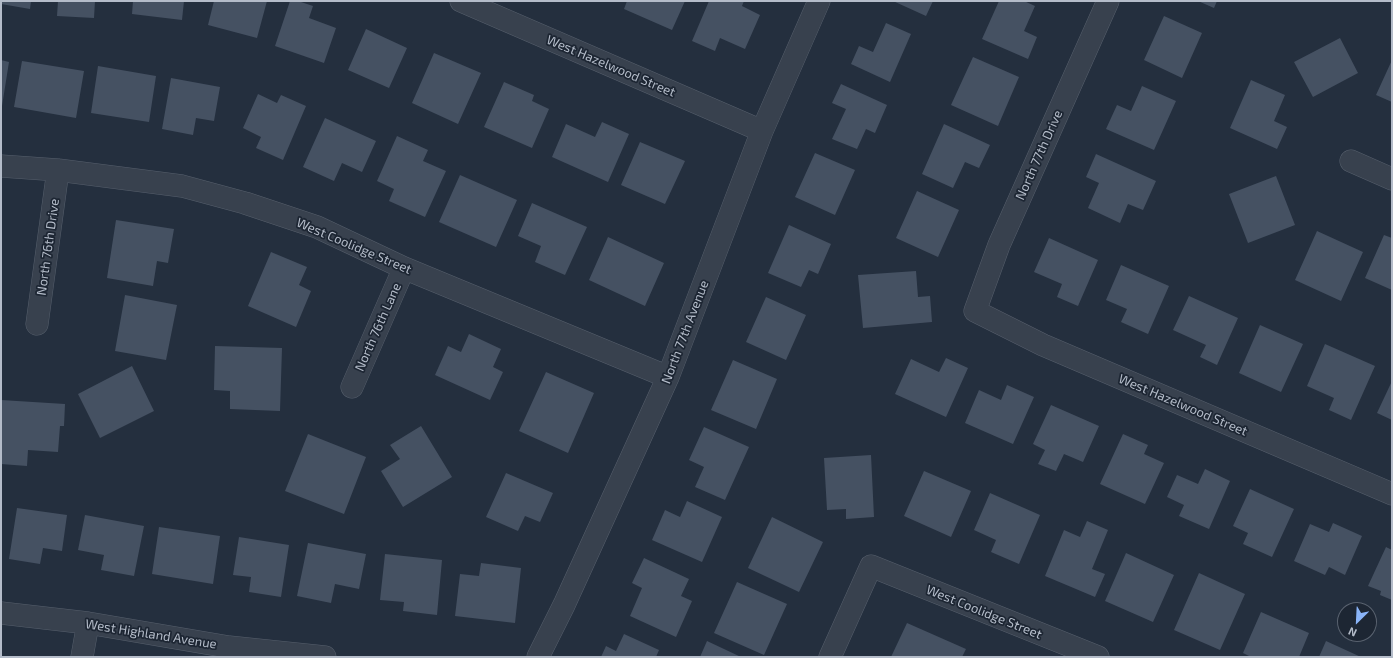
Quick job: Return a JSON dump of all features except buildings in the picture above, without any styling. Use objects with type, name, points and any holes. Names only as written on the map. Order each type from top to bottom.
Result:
[{"type":"street","name":"West Hazelwood Street","points":[[461,1],[762,131]]},
{"type":"street","name":"North 77th Avenue","points":[[538,657],[564,605],[668,377],[762,131],[819,1]]},
{"type":"street","name":"North 77th Drive","points":[[975,311],[999,245],[1108,1]]},
{"type":"street","points":[[1351,162],[1392,179]]},
{"type":"street","name":"West Coolidge Street","points":[[1,166],[58,170],[182,186],[245,203],[317,227],[404,268],[668,377]]},
{"type":"street","name":"North 76th Drive","points":[[37,324],[58,170]]},
{"type":"street","name":"North 76th Lane","points":[[352,387],[404,268]]},
{"type":"street","name":"West Hazelwood Street","points":[[975,311],[1043,345],[1392,494]]},
{"type":"street","name":"West Coolidge Street","points":[[830,657],[871,566],[1098,657]]},
{"type":"street","name":"West Highland Avenue","points":[[1,613],[88,623],[229,647],[325,657]]},
{"type":"street","points":[[82,657],[88,623]]}]
